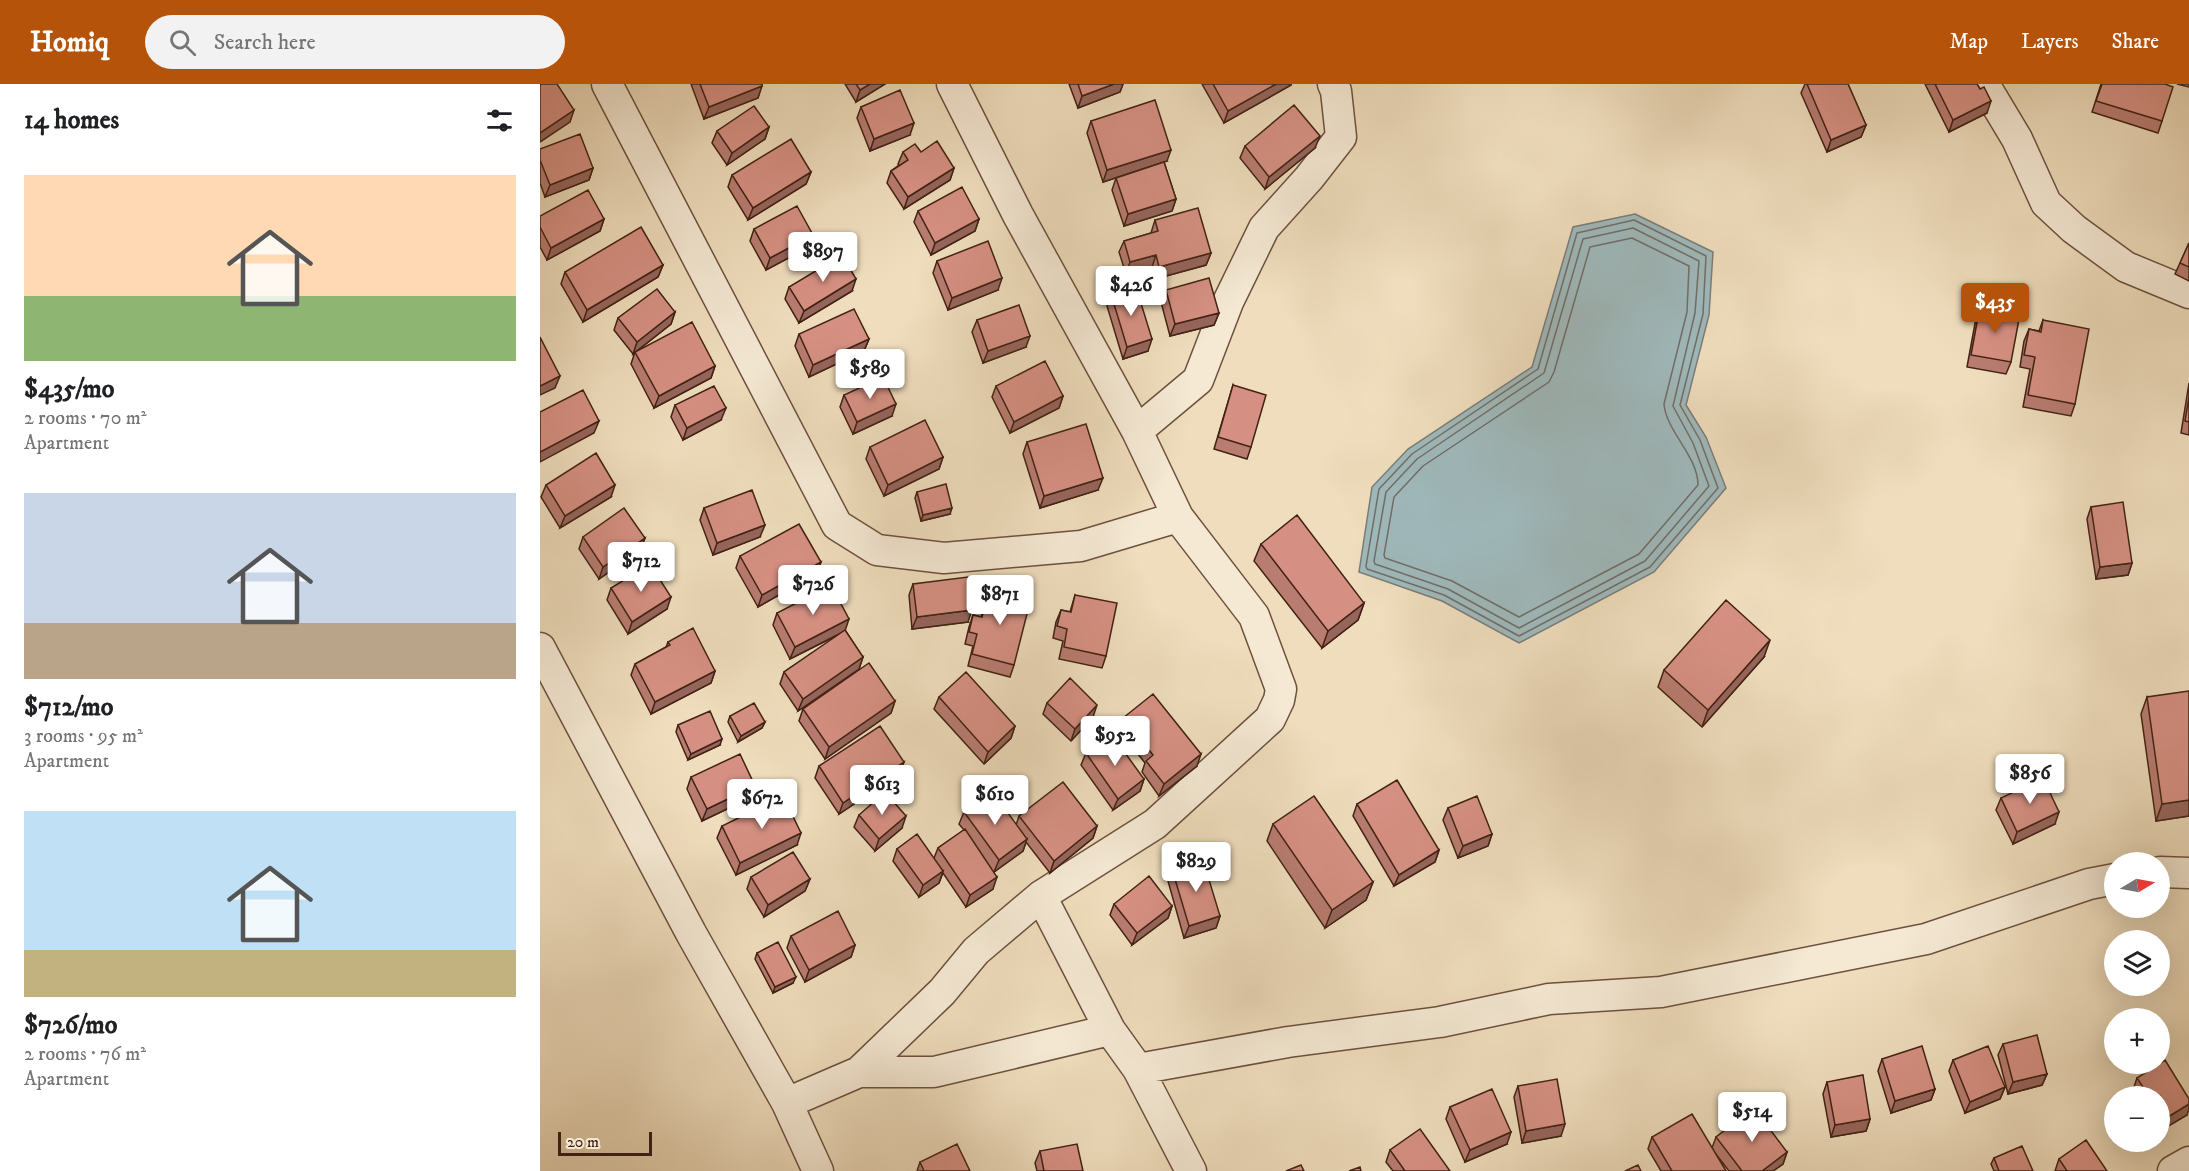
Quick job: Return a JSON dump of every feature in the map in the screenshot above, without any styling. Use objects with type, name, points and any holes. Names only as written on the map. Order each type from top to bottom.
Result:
[{"type":"street","points":[[607,84],[837,525],[877,550],[944,558],[1081,546],[1178,517]]},
{"type":"street","points":[[787,1102],[859,1072],[942,992],[976,951],[1041,896],[1155,824],[1270,719],[1281,690],[1254,616],[1178,517],[1137,431],[1018,215],[952,84]]},
{"type":"street","points":[[1137,431],[1198,380],[1228,302],[1264,228],[1309,178],[1341,137],[1336,91],[1333,84]]},
{"type":"street","points":[[1984,84],[2017,139],[2046,203],[2074,229],[2126,267],[2189,293]]},
{"type":"street","points":[[540,648],[691,933],[787,1102],[818,1171]]},
{"type":"street","points":[[2170,872],[2189,873]]},
{"type":"street","points":[[1138,1069],[1288,1042],[1440,1022],[1549,999],[1661,992],[1926,939],[2104,881]]},
{"type":"street","points":[[1041,896],[1110,1030],[1138,1069],[1191,1171]]},
{"type":"street","points":[[859,1072],[934,1072],[1110,1030]]},
{"type":"street","points":[[2173,1171],[2189,1162]]},
{"type":"water","points":[[1635,214],[1713,252],[1709,315],[1686,405],[1706,437],[1726,488],[1654,572],[1519,643],[1442,601],[1359,572],[1372,487],[1408,449],[1532,367],[1573,227]]},
{"type":"building","points":[[557,84],[574,110],[540,133],[540,85]]},
{"type":"building","points":[[700,84],[762,84],[762,86],[709,107]]},
{"type":"building","points":[[856,84],[870,84],[860,90]]},
{"type":"building","points":[[1078,84],[1114,84],[1082,96]]},
{"type":"building","points":[[1213,84],[1276,84],[1228,111]]},
{"type":"building","points":[[1807,84],[1848,84],[1866,125],[1831,140]]},
{"type":"building","points":[[1935,84],[1977,84],[1980,89],[1984,87],[1991,101],[1953,120]]},
{"type":"building","points":[[2102,84],[2165,84],[2173,87],[2162,121],[2096,101]]},
{"type":"building","points":[[900,90],[914,123],[874,139],[861,107]]},
{"type":"building","points":[[1155,100],[1171,150],[1107,170],[1091,121]]},
{"type":"building","points":[[1294,105],[1320,136],[1269,177],[1245,146]]},
{"type":"building","points":[[754,106],[769,127],[732,153],[717,131]]},
{"type":"building","points":[[580,134],[593,168],[550,185],[540,160],[540,149]]},
{"type":"building","points":[[791,139],[811,172],[753,208],[732,175]]},
{"type":"building","points":[[937,141],[954,168],[908,197],[891,171],[908,160],[903,152],[915,144],[921,152]]},
{"type":"building","points":[[1164,162],[1176,199],[1128,214],[1116,178]]},
{"type":"building","points":[[962,187],[979,219],[935,243],[918,211]]},
{"type":"building","points":[[588,190],[604,219],[551,248],[540,227],[540,216]]},
{"type":"building","points":[[797,206],[813,235],[770,258],[754,229]]},
{"type":"building","points":[[1198,208],[1211,253],[1159,267],[1156,255],[1130,262],[1124,241],[1158,231],[1155,220]]},
{"type":"building","points":[[641,227],[663,265],[587,310],[565,272]]},
{"type":"building","points":[[988,241],[1002,278],[952,298],[937,261]]},
{"type":"building","points":[[2189,243],[2189,267],[2180,263]]},
{"type":"building","points":[[842,255],[856,279],[804,311],[789,287]]},
{"type":"building","points":[[1209,278],[1219,313],[1175,324],[1166,290]]},
{"type":"building","points":[[1136,287],[1152,339],[1127,347],[1111,294]]},
{"type":"building","points":[[657,289],[675,312],[637,342],[618,318]]},
{"type":"building","points":[[1019,305],[1030,336],[988,351],[977,320]]},
{"type":"building","points":[[1980,306],[2020,314],[2011,362],[1971,355]]},
{"type":"building","points":[[854,309],[869,339],[813,365],[799,334]]},
{"type":"building","points":[[2043,320],[2089,329],[2075,404],[2028,395],[2035,357],[2024,355],[2029,329],[2041,332]]},
{"type":"building","points":[[692,322],[715,366],[659,396],[635,352]]},
{"type":"building","points":[[540,337],[560,376],[540,386]]},
{"type":"building","points":[[1045,361],[1063,396],[1014,422],[996,386]]},
{"type":"building","points":[[883,377],[896,404],[857,422],[844,395]]},
{"type":"building","points":[[1233,385],[1266,395],[1251,447],[1218,437]]},
{"type":"building","points":[[714,386],[726,408],[687,428],[675,405]]},
{"type":"building","points":[[583,390],[599,421],[540,452],[540,412]]},
{"type":"building","points":[[2189,397],[2189,422],[2185,421]]},
{"type":"building","points":[[925,420],[943,457],[888,485],[870,447]]},
{"type":"building","points":[[1086,424],[1103,478],[1044,496],[1027,442]]},
{"type":"building","points":[[596,453],[615,485],[565,516],[546,485]]},
{"type":"building","points":[[946,484],[952,508],[923,515],[917,492]]},
{"type":"building","points":[[752,490],[765,525],[717,543],[704,508]]},
{"type":"building","points":[[2123,502],[2132,563],[2100,567],[2091,507]]},
{"type":"building","points":[[624,508],[645,538],[603,567],[583,537]]},
{"type":"building","points":[[1297,515],[1364,603],[1328,631],[1261,544]]},
{"type":"building","points":[[799,524],[821,562],[762,595],[740,556]]},
{"type":"building","points":[[650,564],[671,597],[632,622],[611,588]]},
{"type":"building","points":[[968,577],[972,610],[917,617],[913,584]]},
{"type":"building","points":[[831,585],[849,619],[795,647],[777,613]]},
{"type":"building","points":[[989,588],[1031,598],[1014,665],[972,654],[977,634],[969,632],[973,615],[982,617]]},
{"type":"building","points":[[1075,595],[1117,603],[1106,656],[1064,647],[1067,629],[1057,626],[1061,610],[1071,612]]},
{"type":"building","points":[[1726,600],[1770,640],[1708,710],[1664,670]]},
{"type":"building","points":[[693,628],[715,671],[655,702],[635,664],[670,645],[668,642]]},
{"type":"building","points":[[845,630],[863,657],[803,699],[784,672]]},
{"type":"building","points":[[869,663],[895,701],[829,747],[803,709]]},
{"type":"building","points":[[966,672],[1015,726],[988,752],[939,697]]},
{"type":"building","points":[[1070,678],[1097,705],[1075,729],[1047,703]]},
{"type":"building","points":[[2189,691],[2189,800],[2162,804],[2147,697]]},
{"type":"building","points":[[1153,694],[1201,754],[1164,784],[1146,761],[1153,755],[1123,718]]},
{"type":"building","points":[[754,703],[765,722],[741,736],[730,716]]},
{"type":"building","points":[[710,711],[722,739],[691,754],[678,725]]},
{"type":"building","points":[[880,726],[904,762],[843,803],[819,766]]},
{"type":"building","points":[[1112,735],[1144,779],[1118,799],[1086,753]]},
{"type":"building","points":[[740,754],[755,786],[707,809],[691,777]]},
{"type":"building","points":[[2043,778],[2059,812],[2017,832],[2001,798]]},
{"type":"building","points":[[1397,780],[1439,850],[1399,875],[1357,804]]},
{"type":"building","points":[[1063,782],[1097,826],[1054,861],[1019,816]]},
{"type":"building","points":[[992,791],[1027,839],[999,860],[964,812]]},
{"type":"building","points":[[885,792],[906,816],[879,839],[859,815]]},
{"type":"building","points":[[783,796],[801,833],[740,863],[722,826]]},
{"type":"building","points":[[1314,796],[1373,882],[1332,910],[1273,824]]},
{"type":"building","points":[[1477,796],[1492,834],[1463,846],[1448,808]]},
{"type":"building","points":[[965,829],[997,877],[970,895],[938,848]]},
{"type":"building","points":[[917,834],[943,871],[923,885],[897,849]]},
{"type":"building","points":[[793,852],[810,879],[768,905],[751,877]]},
{"type":"building","points":[[1203,860],[1220,916],[1189,926],[1172,869]]},
{"type":"building","points":[[1149,876],[1172,906],[1137,933],[1114,904]]},
{"type":"building","points":[[838,911],[855,945],[809,970],[791,936]]},
{"type":"building","points":[[778,942],[796,977],[775,987],[757,953]]},
{"type":"building","points":[[2037,1035],[2047,1074],[2013,1082],[2003,1044]]},
{"type":"building","points":[[1922,1046],[1935,1089],[1895,1101],[1882,1059]]},
{"type":"building","points":[[1988,1046],[2005,1087],[1970,1102],[1953,1060]]},
{"type":"building","points":[[2170,1068],[2189,1099],[2189,1104],[2170,1116],[2170,1086],[2142,1086],[2137,1078],[2143,1074],[2170,1074]]},
{"type":"building","points":[[1863,1075],[1870,1119],[1835,1125],[1827,1082]]},
{"type":"building","points":[[1557,1079],[1565,1124],[1526,1131],[1518,1086]]},
{"type":"building","points":[[1492,1089],[1511,1132],[1470,1150],[1450,1107]]},
{"type":"building","points":[[1754,1108],[1787,1152],[1762,1171],[1742,1171],[1716,1137]]},
{"type":"building","points":[[1692,1114],[1726,1171],[1672,1171],[1652,1137]]},
{"type":"building","points":[[1420,1129],[1450,1171],[1405,1171],[1390,1150]]},
{"type":"building","points":[[2086,1140],[2107,1171],[2067,1171],[2059,1159]]},
{"type":"building","points":[[957,1144],[970,1171],[924,1171],[920,1162]]},
{"type":"building","points":[[1077,1144],[1083,1171],[1044,1171],[1040,1151]]},
{"type":"building","points":[[2022,1146],[2033,1171],[1999,1171],[1994,1158]]},
{"type":"building","points":[[1301,1165],[1304,1171],[1286,1171]]},
{"type":"building","points":[[1638,1165],[1641,1171],[1625,1171]]},
{"type":"building","points":[[1360,1167],[1361,1171],[1349,1171]]}]
